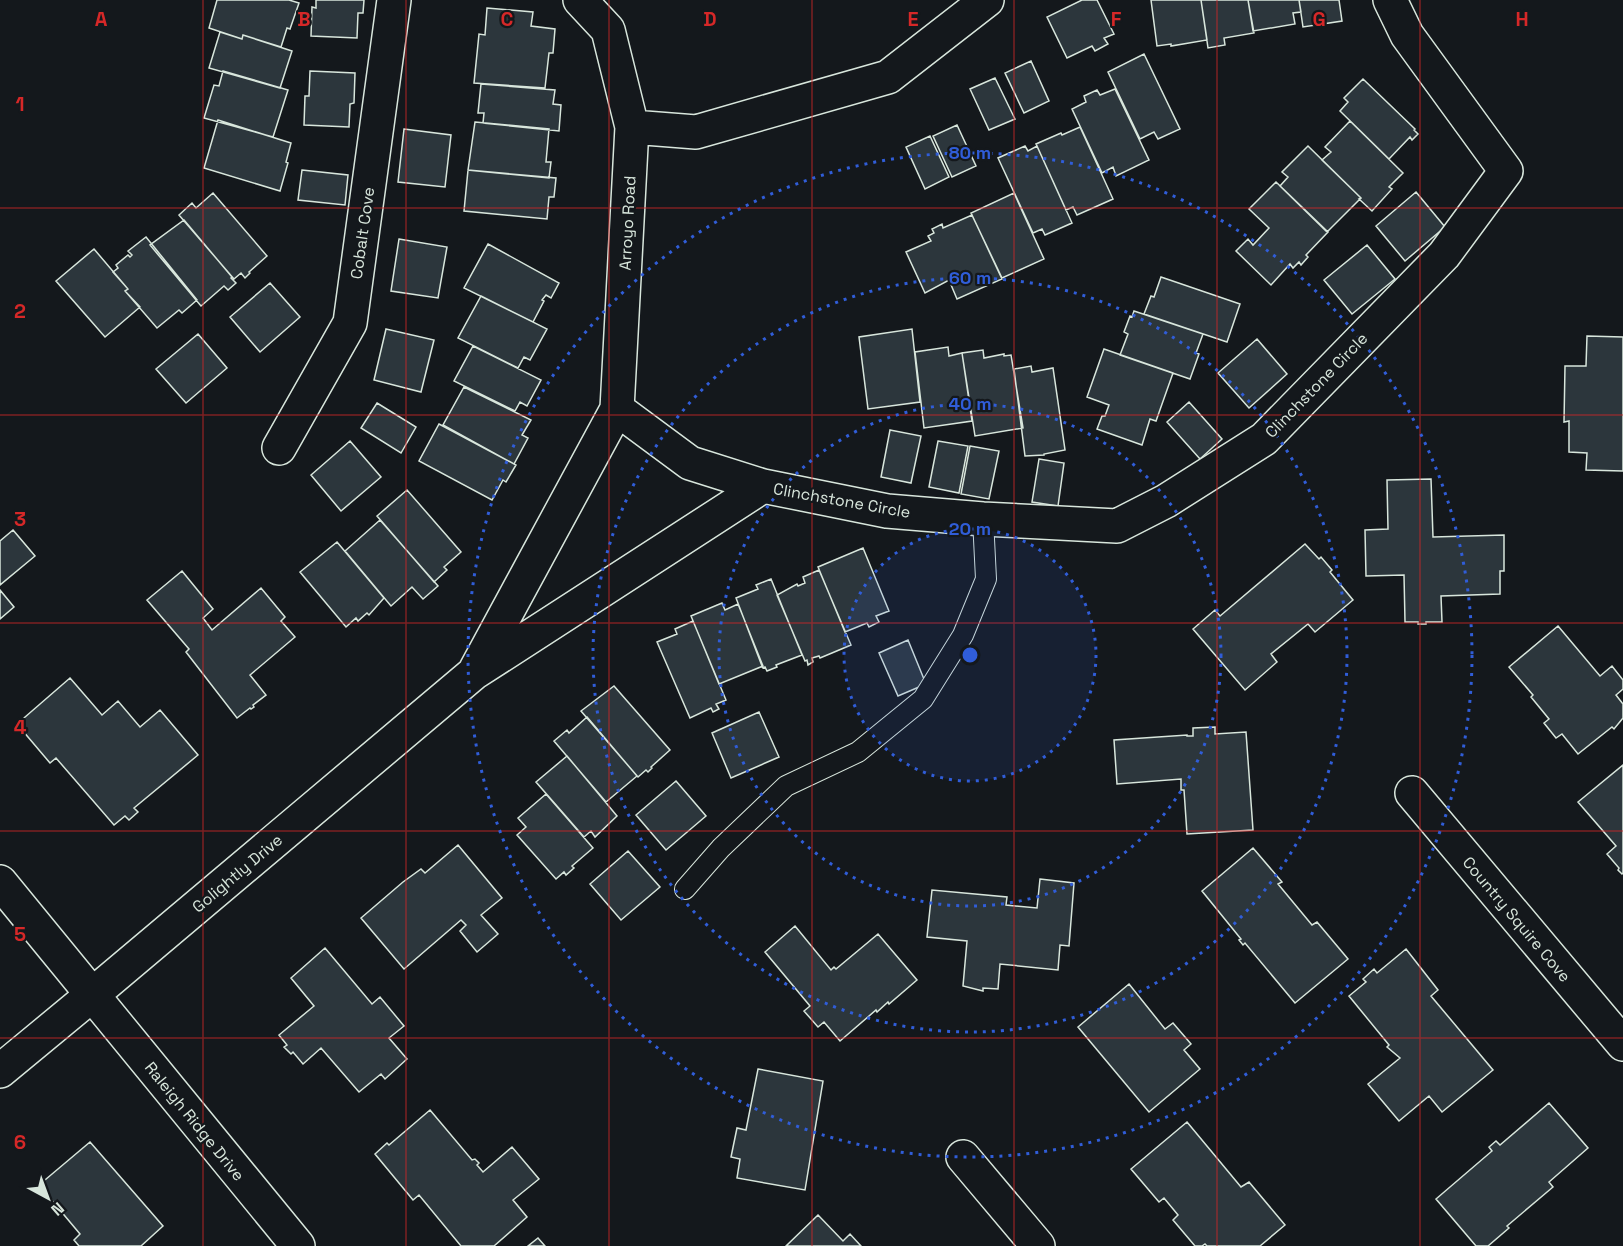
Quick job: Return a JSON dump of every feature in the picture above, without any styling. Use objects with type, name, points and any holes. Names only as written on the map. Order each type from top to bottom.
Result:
[{"type":"street","name":"Cobalt Cove","points":[[279,448],[350,323],[394,0]]},
{"type":"street","points":[[580,0],[608,30],[632,127],[696,132],[888,76],[987,0]]},
{"type":"street","name":"Clinchstone Circle","points":[[616,409],[690,463],[763,486],[887,511],[1117,526],[1166,501],[1264,439],[1444,255],[1506,171],[1407,35],[1390,0]]},
{"type":"street","name":"Arroyo Road","points":[[474,673],[616,409],[632,127]]},
{"type":"street","name":"Clinchstone Circle","points":[[474,673],[763,486]]},
{"type":"street","name":"Golightly Drive","points":[[0,1071],[474,673]]},
{"type":"street","name":"Country Squire Cove","points":[[1412,793],[1623,1044]]},
{"type":"street","name":"Raleigh Ridge Drive","points":[[0,882],[298,1246]]},
{"type":"street","points":[[963,1157],[1038,1246]]},
{"type":"lane","points":[[684,889],[721,848],[786,786],[858,752],[923,699],[963,635],[986,579],[983,519]]},
{"type":"building","points":[[217,0],[289,0],[299,3],[281,47],[243,35],[242,39],[209,28]]},
{"type":"building","points":[[316,0],[364,0],[363,13],[358,13],[357,38],[311,36],[312,7],[316,8]]},
{"type":"building","points":[[1082,0],[1097,0],[1114,34],[1104,38],[1108,44],[1095,51],[1092,46],[1067,58],[1047,17]]},
{"type":"building","points":[[1151,0],[1201,0],[1207,40],[1157,46]]},
{"type":"building","points":[[1201,0],[1248,0],[1254,33],[1224,38],[1225,45],[1208,48]]},
{"type":"building","points":[[1248,0],[1299,0],[1301,12],[1293,13],[1295,24],[1253,31]]},
{"type":"building","points":[[1299,0],[1339,0],[1342,21],[1303,27]]},
{"type":"building","points":[[487,8],[533,12],[531,26],[555,29],[553,53],[549,53],[545,88],[474,83],[479,34],[485,35]]},
{"type":"building","points":[[220,32],[242,39],[243,35],[292,51],[280,88],[209,68]]},
{"type":"building","points":[[1144,54],[1180,129],[1158,139],[1154,132],[1140,139],[1108,72]]},
{"type":"building","points":[[1031,61],[1049,101],[1024,113],[1005,73]]},
{"type":"building","points":[[223,71],[288,90],[273,137],[204,118],[214,85],[219,86]]},
{"type":"building","points":[[310,71],[355,73],[354,103],[350,104],[349,127],[304,125],[305,96],[309,96]]},
{"type":"building","points":[[995,78],[1015,119],[989,130],[970,89]]},
{"type":"building","points":[[1363,79],[1418,134],[1412,140],[1410,137],[1389,159],[1340,111],[1348,102],[1344,98]]},
{"type":"building","points":[[481,84],[555,90],[553,104],[561,105],[559,131],[483,123],[484,113],[478,113]]},
{"type":"building","points":[[1115,89],[1149,160],[1116,176],[1113,167],[1102,173],[1072,109],[1086,102],[1084,96],[1097,90],[1100,95]]},
{"type":"building","points":[[218,120],[291,143],[280,191],[204,168]]},
{"type":"building","points":[[1350,121],[1403,173],[1389,187],[1392,189],[1372,211],[1322,160],[1331,152],[1325,147]]},
{"type":"building","points":[[475,122],[549,129],[546,162],[551,162],[549,178],[468,170]]},
{"type":"building","points":[[957,125],[976,166],[952,177],[933,136]]},
{"type":"building","points":[[1080,127],[1113,199],[1077,215],[1073,207],[1066,210],[1036,144]]},
{"type":"building","points":[[404,129],[451,135],[445,187],[398,182]]},
{"type":"building","points":[[930,136],[949,177],[925,189],[906,147]]},
{"type":"building","points":[[1025,146],[1028,151],[1037,146],[1072,223],[1045,235],[1042,229],[1033,233],[998,158]]},
{"type":"building","points":[[1308,146],[1361,198],[1327,232],[1280,186],[1288,177],[1282,172]]},
{"type":"building","points":[[302,170],[348,175],[345,205],[298,200]]},
{"type":"building","points":[[468,170],[556,178],[554,197],[549,197],[547,219],[464,211]]},
{"type":"building","points":[[1276,182],[1328,232],[1306,255],[1308,257],[1301,265],[1299,262],[1293,268],[1290,264],[1271,285],[1236,251],[1248,239],[1253,245],[1269,228],[1249,209]]},
{"type":"building","points":[[1416,192],[1445,227],[1405,261],[1376,226]]},
{"type":"building","points":[[213,193],[267,256],[245,278],[241,273],[234,279],[179,215],[192,203],[196,208]]},
{"type":"building","points":[[1014,193],[1044,259],[1002,278],[971,213]]},
{"type":"building","points":[[972,215],[1002,279],[957,299],[949,280],[925,293],[906,252],[931,241],[928,236],[934,233],[932,229],[942,224],[943,228]]},
{"type":"building","points":[[184,220],[236,283],[228,290],[224,286],[201,306],[150,245]]},
{"type":"building","points":[[146,237],[197,300],[182,313],[179,310],[157,328],[125,291],[128,289],[113,272],[118,268],[116,265],[128,255],[130,257],[132,255],[128,251]]},
{"type":"building","points":[[399,239],[447,247],[438,298],[391,291]]},
{"type":"building","points":[[488,244],[559,283],[551,298],[546,295],[542,300],[544,301],[533,322],[464,288]]},
{"type":"building","points":[[1367,245],[1395,279],[1352,314],[1324,280]]},
{"type":"building","points":[[94,249],[128,289],[125,291],[140,307],[105,337],[56,281]]},
{"type":"building","points":[[1161,277],[1240,304],[1227,342],[1144,314],[1151,296],[1154,297]]},
{"type":"building","points":[[270,283],[300,317],[260,352],[230,317]]},
{"type":"building","points":[[481,296],[547,329],[530,360],[524,357],[518,368],[458,338]]},
{"type":"building","points":[[1134,311],[1203,334],[1190,379],[1120,355],[1128,334],[1124,332]]},
{"type":"building","points":[[386,329],[434,340],[421,392],[374,380]]},
{"type":"building","points":[[912,329],[920,402],[868,409],[859,337]]},
{"type":"building","points":[[198,334],[227,368],[186,403],[156,369]]},
{"type":"building","points":[[1587,336],[1623,337],[1623,471],[1586,470],[1587,453],[1569,452],[1569,421],[1564,422],[1565,366],[1586,366]]},
{"type":"building","points":[[1257,339],[1287,374],[1249,408],[1218,373]]},
{"type":"building","points":[[473,346],[541,380],[527,406],[520,402],[515,411],[454,381]]},
{"type":"building","points":[[948,347],[949,356],[962,353],[972,421],[924,428],[915,352]]},
{"type":"building","points":[[1104,349],[1173,373],[1156,421],[1150,419],[1142,445],[1097,429],[1109,405],[1087,397]]},
{"type":"building","points":[[983,350],[984,358],[1011,355],[1023,428],[975,436],[962,353]]},
{"type":"building","points":[[1031,366],[1032,372],[1053,368],[1065,450],[1044,455],[1025,456],[1014,369]]},
{"type":"building","points":[[464,387],[531,420],[522,435],[528,438],[514,464],[443,425]]},
{"type":"building","points":[[1189,402],[1222,439],[1200,459],[1167,422]]},
{"type":"building","points":[[377,403],[416,427],[401,453],[361,428]]},
{"type":"building","points":[[439,424],[516,465],[506,482],[503,480],[492,500],[419,461]]},
{"type":"building","points":[[890,430],[921,436],[911,483],[881,477]]},
{"type":"building","points":[[350,441],[381,477],[341,511],[311,475]]},
{"type":"building","points":[[938,441],[968,446],[959,493],[929,487]]},
{"type":"building","points":[[970,446],[999,451],[989,499],[961,494]]},
{"type":"building","points":[[1039,459],[1064,463],[1058,506],[1032,502]]},
{"type":"building","points":[[1431,479],[1433,537],[1504,535],[1504,571],[1500,571],[1500,594],[1441,596],[1442,622],[1418,624],[1418,622],[1405,622],[1404,575],[1366,576],[1365,530],[1388,529],[1387,480]]},
{"type":"building","points":[[407,490],[461,552],[444,567],[447,570],[434,582],[377,516]]},
{"type":"building","points":[[380,520],[438,586],[423,599],[412,587],[391,606],[345,551]]},
{"type":"building","points":[[13,530],[35,556],[0,585],[0,541]]},
{"type":"building","points":[[337,542],[384,598],[369,615],[367,613],[358,621],[356,618],[346,627],[300,572]]},
{"type":"building","points":[[1305,544],[1319,559],[1321,557],[1353,600],[1315,632],[1308,624],[1271,654],[1277,662],[1245,690],[1193,629],[1215,610],[1220,616]]},
{"type":"building","points":[[863,548],[889,611],[876,616],[879,622],[869,627],[867,623],[845,632],[818,567]]},
{"type":"building","points":[[819,570],[851,645],[820,658],[819,656],[812,658],[813,662],[808,665],[777,595],[797,584],[798,586],[805,583],[803,577]]},
{"type":"building","points":[[182,571],[213,609],[203,618],[212,630],[261,588],[285,617],[281,621],[295,637],[250,675],[266,695],[253,705],[254,707],[237,718],[186,652],[189,649],[147,600]]},
{"type":"building","points":[[771,579],[802,655],[767,671],[762,666],[736,598],[758,589],[756,585]]},
{"type":"building","points":[[0,590],[14,607],[0,619]]},
{"type":"building","points":[[722,603],[725,610],[738,604],[763,666],[719,684],[691,616]]},
{"type":"building","points":[[693,621],[726,700],[716,704],[719,709],[713,712],[711,708],[690,718],[657,642],[677,634],[675,629]]},
{"type":"building","points":[[1558,626],[1600,676],[1612,666],[1623,680],[1623,689],[1616,695],[1623,704],[1623,718],[1614,729],[1612,727],[1578,754],[1562,734],[1556,738],[1544,723],[1549,719],[1531,697],[1533,695],[1509,667]]},
{"type":"building","points":[[908,640],[926,684],[898,696],[879,653]]},
{"type":"building","points":[[70,678],[102,715],[118,701],[140,727],[160,710],[198,755],[134,808],[138,812],[129,820],[125,816],[114,825],[56,758],[50,763],[17,724]]},
{"type":"building","points":[[614,686],[670,750],[648,772],[646,770],[638,777],[581,711]]},
{"type":"building","points":[[759,712],[779,757],[731,778],[712,733]]},
{"type":"building","points":[[587,717],[637,776],[606,802],[554,741],[567,730],[569,733]]},
{"type":"building","points":[[1215,727],[1215,734],[1246,732],[1253,830],[1187,834],[1181,779],[1117,784],[1114,740],[1193,736],[1193,728]]},
{"type":"building","points":[[567,756],[617,816],[595,837],[591,831],[584,837],[536,782]]},
{"type":"building","points":[[1623,765],[1622,874],[1607,854],[1616,846],[1578,802]]},
{"type":"building","points":[[676,781],[706,816],[666,850],[636,815]]},
{"type":"building","points":[[546,794],[593,848],[572,866],[574,868],[566,875],[564,872],[556,879],[517,835],[526,827],[518,818]]},
{"type":"building","points":[[458,845],[502,898],[481,915],[498,934],[477,952],[460,931],[466,925],[461,920],[404,969],[361,918],[403,882],[421,869],[425,873]]},
{"type":"building","points":[[1253,848],[1282,882],[1278,884],[1312,925],[1317,922],[1348,959],[1295,1003],[1245,943],[1243,945],[1239,940],[1241,939],[1202,891]]},
{"type":"building","points":[[628,851],[660,887],[621,920],[590,884]]},
{"type":"building","points":[[1040,879],[1074,883],[1069,946],[1060,945],[1058,970],[1000,964],[998,989],[983,988],[983,991],[963,986],[967,941],[927,937],[932,890],[1007,897],[1006,905],[1037,908]]},
{"type":"building","points":[[795,926],[831,970],[834,967],[836,969],[878,934],[917,980],[889,1004],[888,1002],[877,1012],[876,1010],[840,1041],[824,1022],[818,1027],[804,1011],[810,1006],[765,952]]},
{"type":"building","points":[[325,948],[372,1004],[380,997],[404,1026],[389,1038],[407,1059],[385,1079],[381,1074],[359,1092],[321,1048],[303,1064],[293,1052],[291,1054],[284,1047],[287,1045],[279,1035],[314,1006],[291,978]]},
{"type":"building","points":[[1406,949],[1438,990],[1431,996],[1493,1070],[1442,1112],[1429,1096],[1399,1121],[1368,1084],[1400,1058],[1387,1047],[1389,1045],[1349,996],[1366,982],[1363,979],[1374,969],[1377,973]]},
{"type":"building","points":[[1129,984],[1165,1029],[1173,1023],[1191,1044],[1184,1050],[1200,1069],[1149,1112],[1078,1027]]},
{"type":"building","points":[[758,1069],[823,1081],[805,1190],[737,1178],[740,1159],[731,1157],[737,1128],[746,1130]]},
{"type":"building","points":[[1549,1103],[1588,1148],[1549,1182],[1553,1187],[1507,1226],[1509,1228],[1488,1246],[1476,1246],[1436,1199],[1492,1151],[1489,1147],[1496,1141],[1500,1145]]},
{"type":"building","points":[[430,1110],[472,1160],[475,1159],[479,1163],[477,1165],[483,1172],[512,1147],[539,1179],[513,1200],[527,1217],[494,1246],[461,1246],[419,1195],[413,1200],[375,1154]]},
{"type":"building","points":[[1187,1122],[1241,1187],[1249,1182],[1285,1225],[1260,1246],[1207,1246],[1205,1244],[1195,1246],[1173,1220],[1178,1215],[1164,1198],[1159,1202],[1131,1169]]},
{"type":"building","points":[[90,1142],[163,1226],[141,1246],[79,1246],[74,1240],[80,1234],[39,1185]]},
{"type":"building","points":[[818,1215],[843,1241],[850,1234],[861,1246],[786,1246]]},
{"type":"building","points":[[538,1238],[545,1246],[528,1246]]}]
